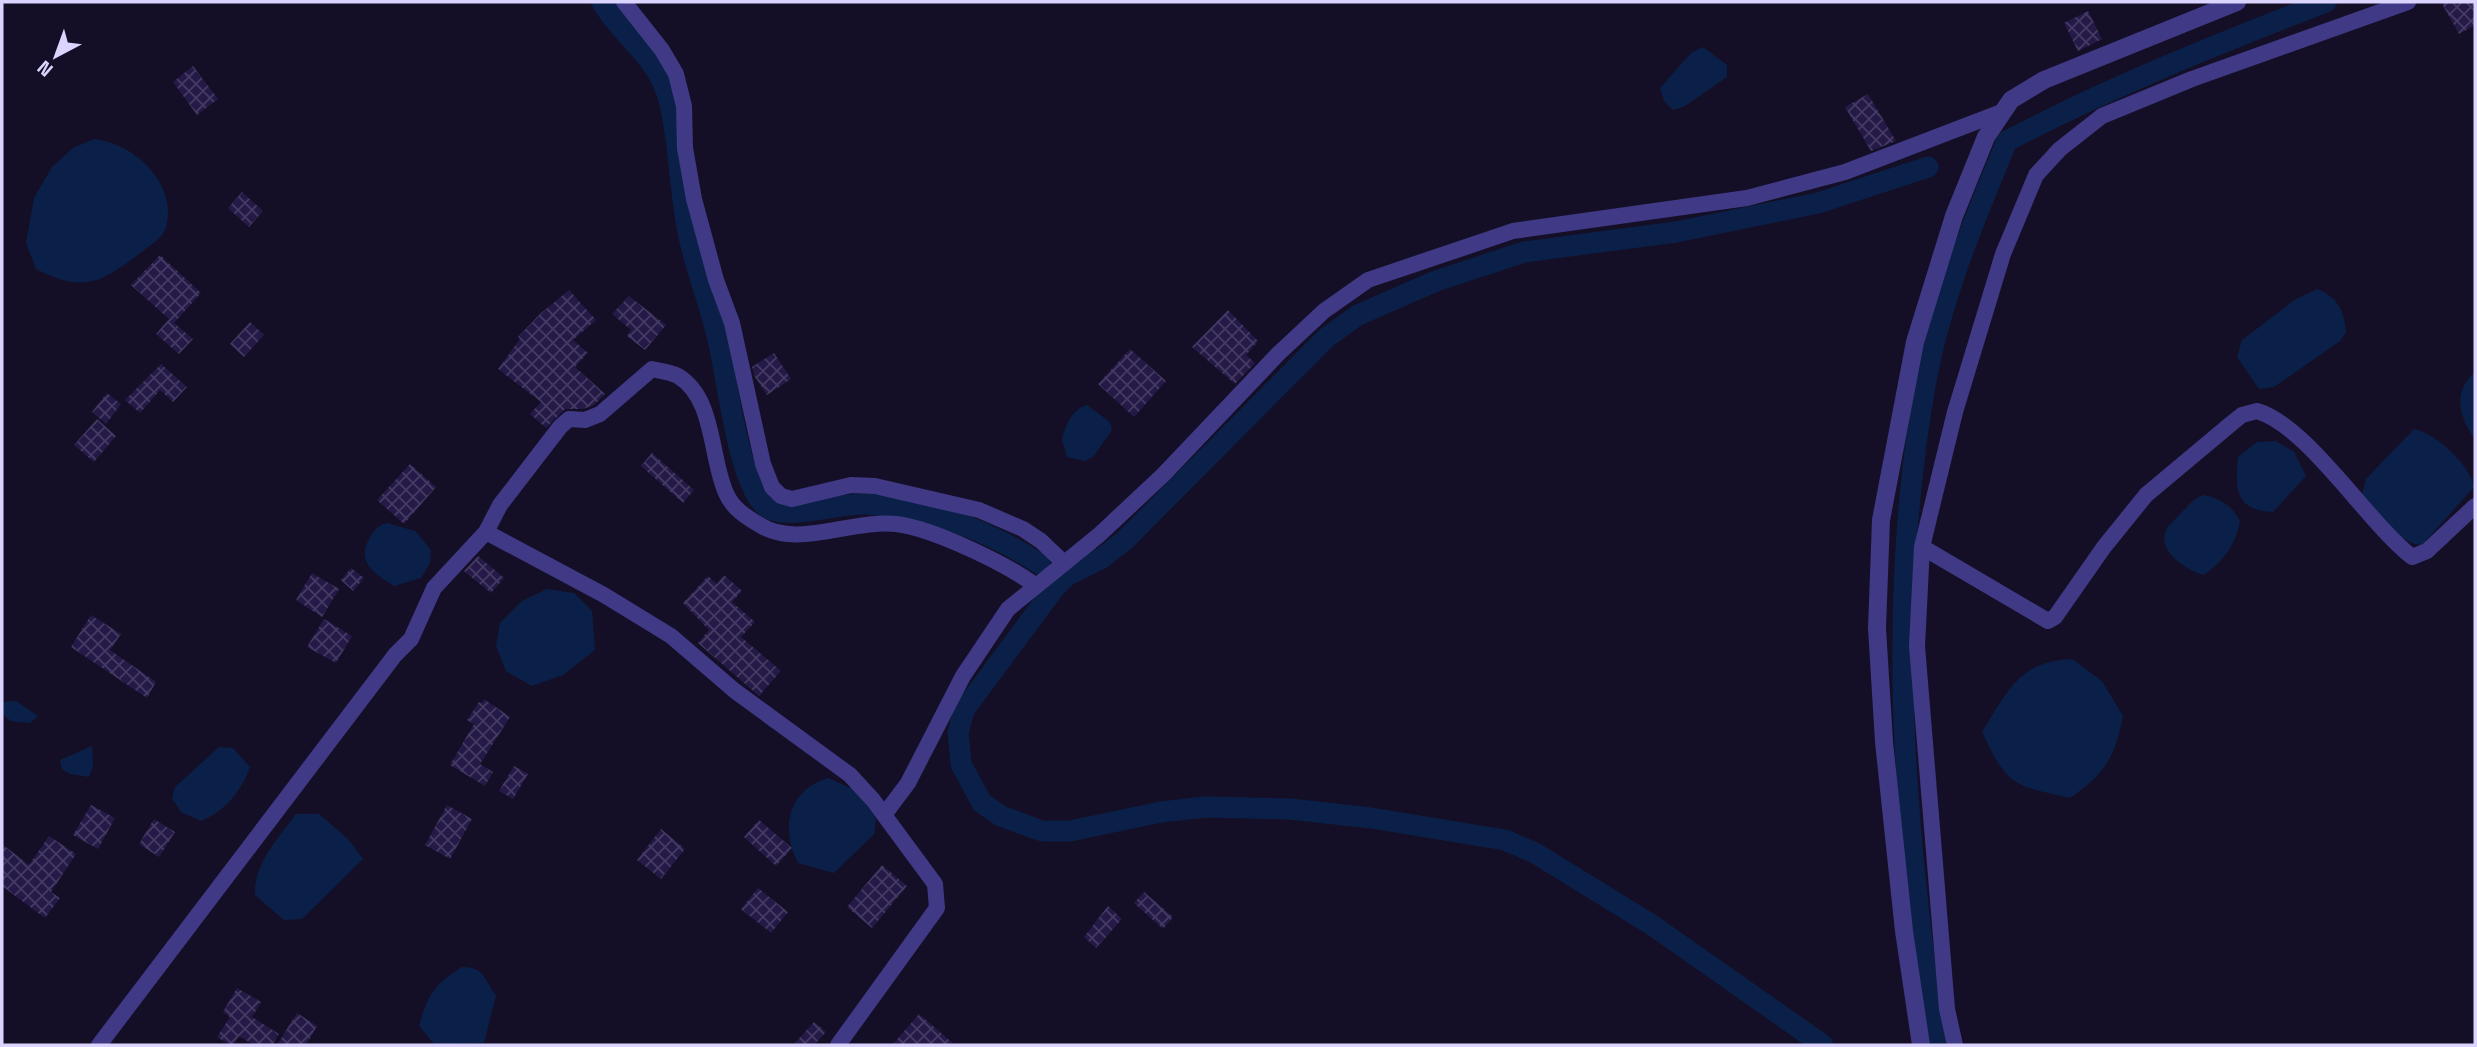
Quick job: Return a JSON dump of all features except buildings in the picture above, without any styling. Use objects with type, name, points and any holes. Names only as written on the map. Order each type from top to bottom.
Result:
[{"type":"street","points":[[624,2],[662,50],[676,74],[684,106],[685,148],[694,199],[716,280],[732,323],[763,464],[772,487],[781,496],[792,499],[851,485],[875,486],[979,510],[1023,529],[1063,562]]},
{"type":"street","points":[[1921,1045],[1903,930],[1884,742],[1877,628],[1881,520],[1915,342],[1954,216],[1986,137],[1999,113],[2011,100],[2044,80],[2237,2]]},
{"type":"street","points":[[1955,1045],[1947,1009],[1917,646],[1922,547],[1955,412],[2003,254],[2036,175],[2060,149],[2102,116],[2192,79],[2409,2]]},
{"type":"street","points":[[884,815],[908,783],[988,634],[1008,609],[1099,535],[1163,475],[1278,354],[1324,311],[1368,280],[1513,231],[1747,198],[1845,172],[1999,113]]},
{"type":"street","points":[[99,1045],[395,655],[411,639],[434,588],[486,532],[500,505],[560,427],[569,419],[585,420],[600,414],[652,369],[677,376],[695,394],[703,412],[726,493],[736,509],[763,527],[777,534],[798,535],[832,528],[898,524],[987,557],[1037,586]]},
{"type":"street","points":[[1922,547],[2048,621],[2055,617],[2104,547],[2146,495],[2242,415],[2257,411],[2278,422],[2311,450],[2383,530],[2412,556],[2427,551],[2475,506]]},
{"type":"street","points":[[486,532],[604,595],[671,636],[735,691],[850,775],[884,815],[935,884],[937,908],[838,1045]]},
{"type":"water","points":[[1703,47],[1727,65],[1727,77],[1685,106],[1673,110],[1664,101],[1660,88],[1691,53]]},
{"type":"water","points":[[94,139],[123,148],[148,167],[158,179],[164,193],[168,207],[167,223],[158,239],[116,270],[92,281],[68,281],[36,269],[26,243],[34,198],[52,167],[73,148]]},
{"type":"water","points":[[2317,289],[2330,296],[2339,306],[2346,332],[2340,341],[2274,387],[2259,389],[2237,357],[2242,340],[2296,299]]},
{"type":"water","points":[[2475,372],[2475,439],[2465,422],[2460,405],[2463,388]]},
{"type":"water","points":[[1087,405],[1110,422],[1112,430],[1094,456],[1085,461],[1067,457],[1062,440],[1073,414]]},
{"type":"water","points":[[2414,429],[2433,437],[2451,452],[2466,469],[2474,487],[2422,545],[2396,533],[2362,495],[2366,479]]},
{"type":"water","points":[[2276,441],[2294,452],[2306,476],[2273,512],[2251,507],[2244,502],[2237,479],[2238,457],[2257,442]]},
{"type":"water","points":[[2203,495],[2225,504],[2234,511],[2240,522],[2228,552],[2217,565],[2203,575],[2176,560],[2164,540],[2170,525],[2192,502]]},
{"type":"water","points":[[387,523],[415,531],[431,550],[430,563],[421,578],[394,586],[369,566],[365,554],[366,546],[375,530]]},
{"type":"water","points":[[547,589],[574,593],[592,611],[595,650],[563,675],[532,686],[506,671],[496,646],[500,623],[522,601]]},
{"type":"water","points":[[2072,659],[2102,681],[2123,716],[2107,763],[2092,781],[2070,798],[2036,790],[2014,781],[1999,764],[1982,732],[2007,692],[2027,672],[2054,661]]},
{"type":"water","points":[[16,701],[38,716],[30,723],[11,721],[2,714],[2,702]]},
{"type":"water","points":[[92,746],[93,766],[89,777],[70,774],[62,769],[60,760]]},
{"type":"water","points":[[219,747],[233,748],[250,767],[231,800],[218,812],[201,821],[181,812],[172,798],[175,787]]},
{"type":"water","points":[[828,778],[857,791],[876,819],[874,834],[834,873],[798,863],[789,837],[791,812],[796,801],[804,791]]},
{"type":"water","points":[[296,814],[319,814],[349,840],[363,859],[302,919],[284,920],[255,895],[255,884],[268,852]]},
{"type":"water","points":[[462,967],[480,972],[496,996],[484,1043],[435,1045],[419,1026],[422,1015],[438,985]]},
{"type":"waterway","points":[[602,2],[647,57],[663,82],[668,96],[689,237],[718,339],[742,456],[748,476],[764,505],[784,512],[855,504],[912,510],[979,531],[1040,564]]},
{"type":"waterway","points":[[1936,1045],[1915,881],[1908,798],[1903,633],[1906,551],[1913,468],[1931,354],[1971,231],[2007,141],[2164,67],[2326,2]]},
{"type":"waterway","points":[[1823,1045],[1652,925],[1535,853],[1505,840],[1371,818],[1290,809],[1205,807],[1161,812],[1070,831],[1042,831],[1001,816],[982,803],[961,764],[958,733],[964,710],[1066,576],[1102,558],[1125,540],[1326,338],[1358,315],[1436,281],[1524,252],[1676,232],[1818,203],[1928,167]]}]
